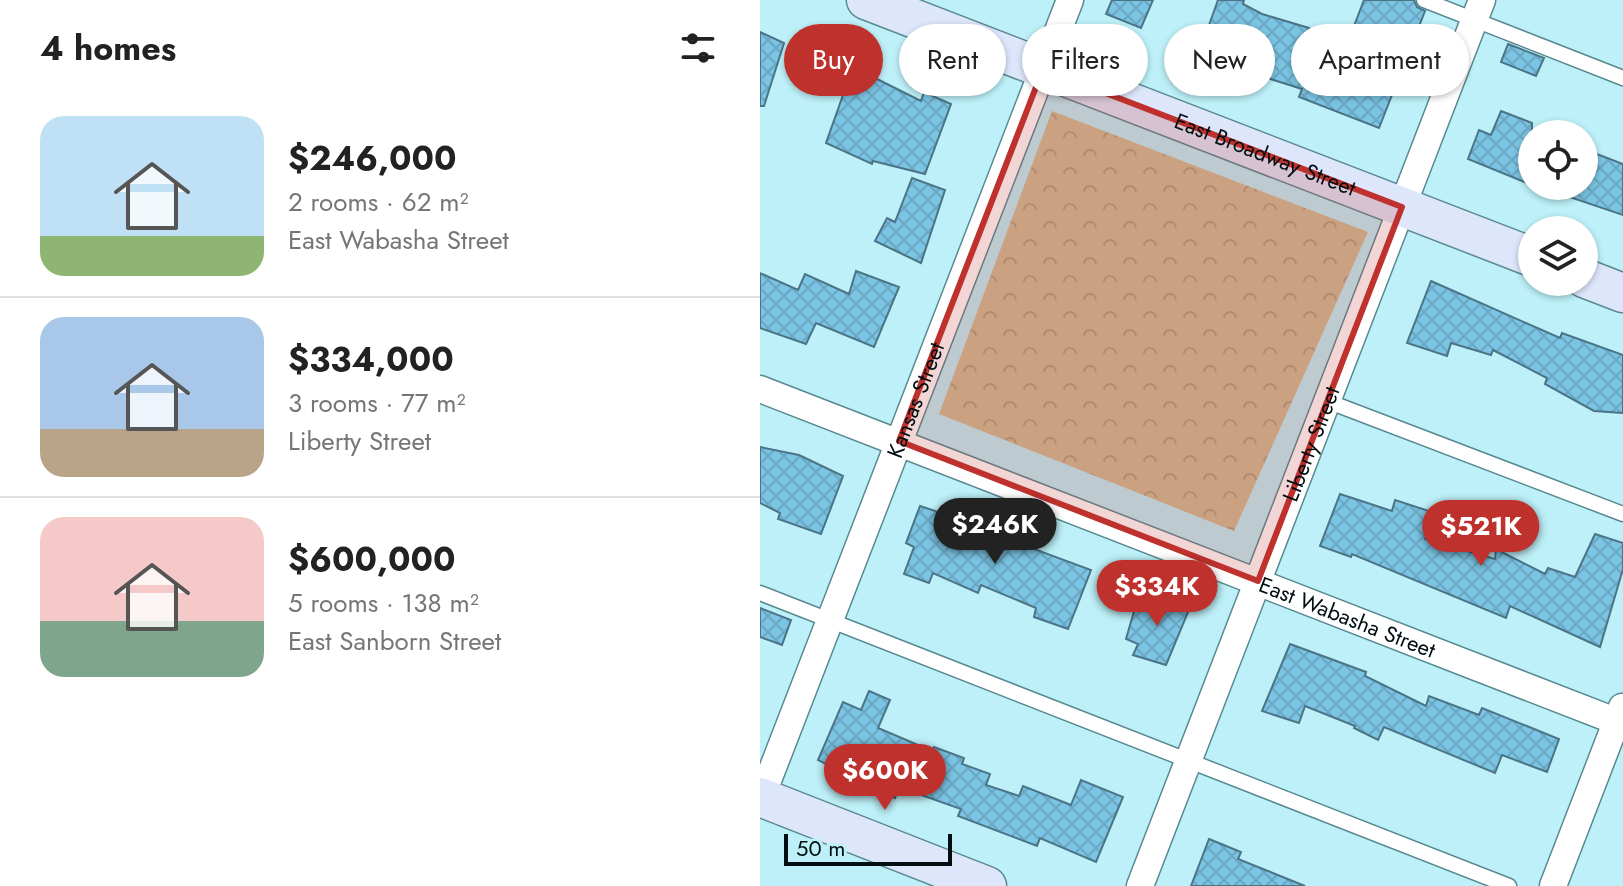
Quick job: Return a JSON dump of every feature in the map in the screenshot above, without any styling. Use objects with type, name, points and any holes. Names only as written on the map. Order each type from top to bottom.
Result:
[{"type":"main road","name":"East Broadway Street","points":[[866,0],[1022,61]]},
{"type":"main road","name":"East Broadway Street","points":[[1113,96],[1518,252]]},
{"type":"main road","points":[[1598,283],[1623,293]]},
{"type":"main road","points":[[760,798],[987,886]]},
{"type":"street","name":"Kansas Street","points":[[1061,24],[1070,0]]},
{"type":"street","name":"Liberty Street","points":[[1140,886],[1478,10]]},
{"type":"street","name":"Kansas Street","points":[[760,798],[1033,96]]},
{"type":"street","name":"East Wabasha Street","points":[[760,389],[1621,717]]},
{"type":"street","points":[[1553,886],[1621,717]]},
{"type":"lane","points":[[1424,0],[1478,10],[1623,78]]},
{"type":"lane","points":[[1327,401],[1623,514]]},
{"type":"lane","points":[[760,593],[1509,886]]},
{"type":"highlighted area","points":[[1043,69],[1402,207],[1258,581],[899,441]]},
{"type":"green space","points":[[1052,111],[1368,232],[1234,531],[939,414]]},
{"type":"building","points":[[1112,0],[1153,0],[1143,24],[1131,24],[1106,14]]},
{"type":"building","points":[[1218,0],[1244,0],[1243,4],[1262,14],[1296,24],[1291,24],[1291,86],[1275,80],[1275,24],[1209,24]]},
{"type":"building","points":[[1364,0],[1414,0],[1417,7],[1425,11],[1420,24],[1355,24]]},
{"type":"building","points":[[760,32],[784,43],[764,106],[760,106]]},
{"type":"building","points":[[1508,44],[1544,58],[1536,76],[1501,62]]},
{"type":"building","points":[[883,82],[899,90],[899,96],[911,96],[921,101],[923,96],[933,96],[951,104],[925,174],[873,161],[872,164],[826,143],[843,96],[883,96]]},
{"type":"building","points":[[1299,96],[1392,96],[1379,128]]},
{"type":"building","points":[[1501,111],[1524,120],[1518,120],[1518,179],[1468,159],[1479,130],[1491,135]]},
{"type":"building","points":[[1598,154],[1623,164],[1623,215],[1579,200],[1598,200]]},
{"type":"building","points":[[912,178],[945,190],[921,263],[875,241],[887,218],[895,222]]},
{"type":"building","points":[[856,271],[899,287],[874,347],[816,323],[806,344],[760,328],[760,273],[798,290],[805,274],[849,294]]},
{"type":"building","points":[[1431,281],[1560,338],[1562,333],[1623,355],[1623,413],[1594,411],[1545,384],[1547,378],[1493,350],[1491,355],[1451,343],[1447,356],[1407,343]]},
{"type":"building","points":[[760,447],[799,455],[843,476],[821,534],[778,519],[780,513],[760,503]]},
{"type":"building","points":[[1340,494],[1392,511],[1395,500],[1435,513],[1425,539],[1495,559],[1496,549],[1545,574],[1548,568],[1575,577],[1595,534],[1623,543],[1623,569],[1600,647],[1510,606],[1506,618],[1352,554],[1351,557],[1320,546]]},
{"type":"building","points":[[920,506],[957,518],[954,524],[999,536],[1091,570],[1068,629],[1034,617],[1036,608],[981,585],[978,593],[933,573],[929,583],[904,574],[914,547],[906,543]]},
{"type":"building","points":[[1157,595],[1191,605],[1166,665],[1133,655],[1138,644],[1126,639],[1137,601],[1153,606]]},
{"type":"building","points":[[760,608],[791,620],[782,645],[760,637]]},
{"type":"building","points":[[1290,644],[1366,672],[1365,676],[1426,706],[1429,696],[1479,715],[1482,708],[1559,739],[1547,772],[1502,755],[1495,773],[1384,727],[1378,740],[1355,726],[1305,706],[1299,723],[1262,711]]},
{"type":"building","points":[[869,691],[890,700],[878,728],[932,751],[934,747],[964,758],[962,764],[990,774],[986,785],[1019,796],[1023,786],[1071,805],[1081,780],[1123,797],[1096,862],[1040,838],[1037,846],[958,816],[961,809],[899,787],[895,798],[818,760],[843,702],[861,710]]},
{"type":"building","points":[[1209,839],[1241,852],[1238,859],[1305,886],[1191,886]]}]
